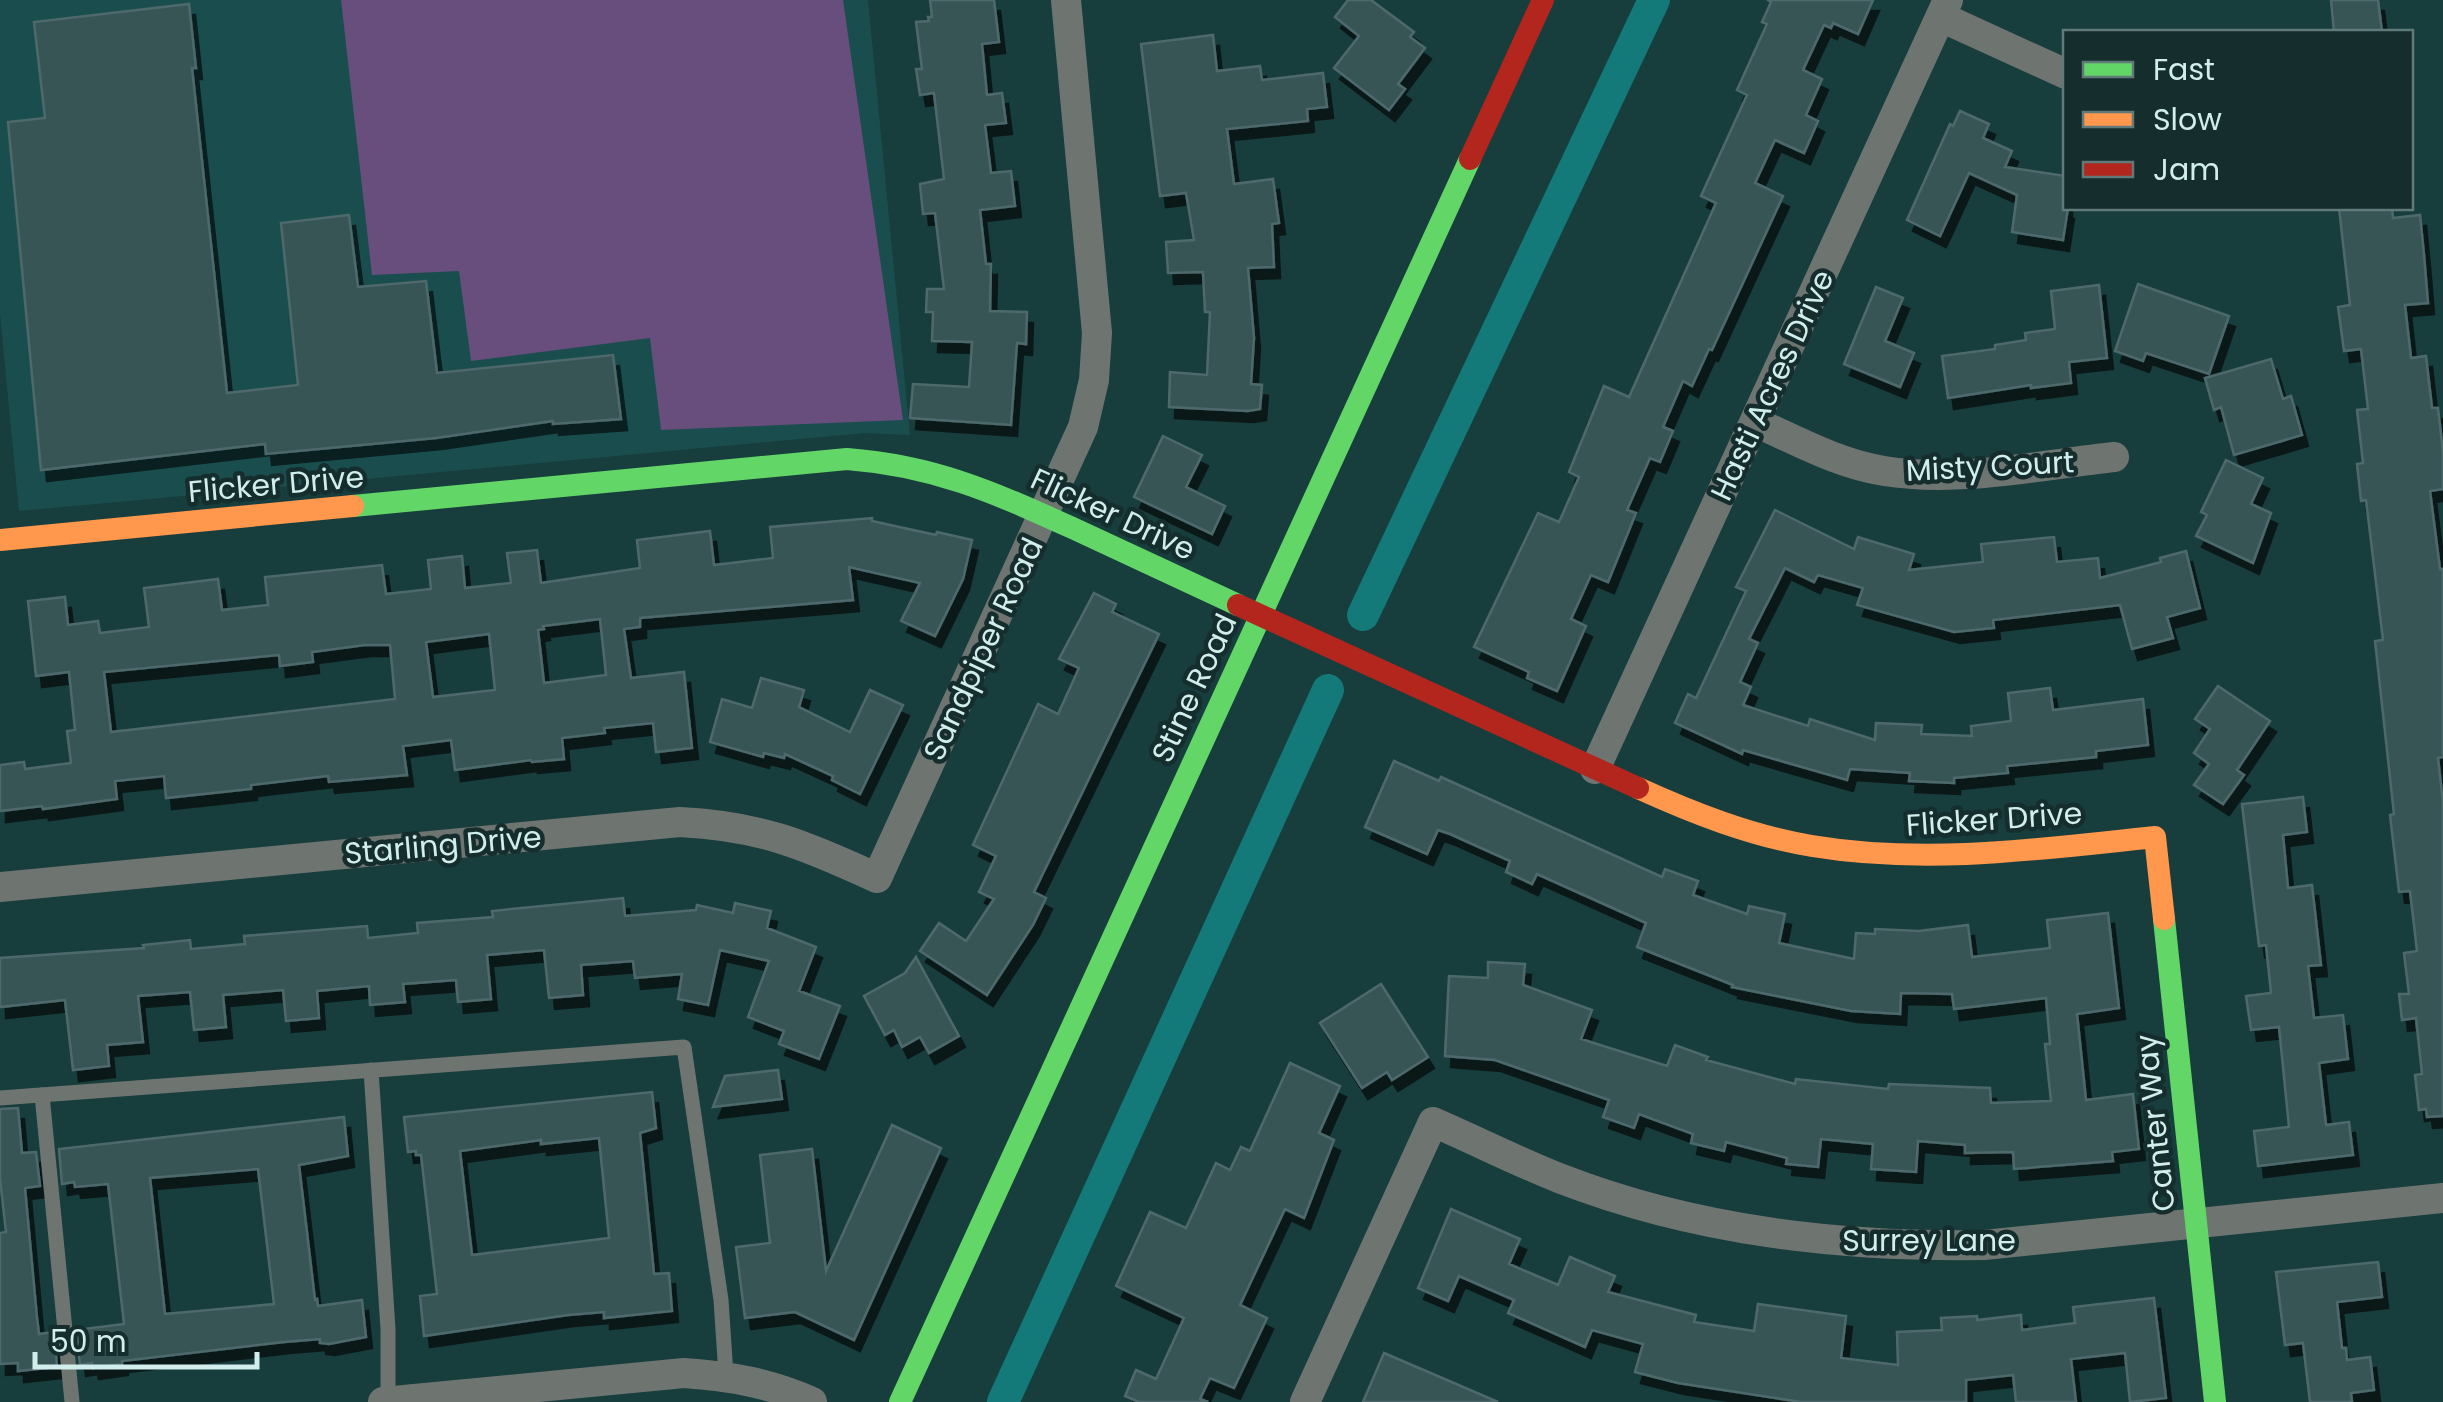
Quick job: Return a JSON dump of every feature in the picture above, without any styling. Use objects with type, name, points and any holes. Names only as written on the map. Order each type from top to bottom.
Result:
[{"type":"street","name":"Sandpiper Road","points":[[877,878],[1044,516],[1083,426],[1094,380],[1097,333],[1066,0]]},
{"type":"street","name":"Stine Road","points":[[900,1402],[1543,0]]},
{"type":"street","points":[[1944,8],[2063,72]]},
{"type":"street","name":"Hasti Acres Drive","points":[[1595,769],[1944,8]]},
{"type":"street","name":"Misty Court","points":[[1755,422],[1842,461],[1884,471],[1959,474],[2114,458]]},
{"type":"street","name":"Flicker Drive","points":[[0,540],[846,460],[900,463],[952,475],[1696,814],[1762,835],[1829,849],[1897,856],[1965,856],[2154,837]]},
{"type":"street","name":"Starling Drive","points":[[0,887],[680,822],[723,824],[770,833],[877,878]]},
{"type":"street","name":"Canter Way","points":[[2154,837],[2214,1402]]},
{"type":"street","name":"Surrey Lane","points":[[1305,1402],[1433,1122],[1559,1178],[1644,1206],[1732,1227],[1822,1240],[1912,1246],[1984,1245],[2443,1198]]},
{"type":"street","points":[[386,1402],[684,1374],[726,1376],[773,1386],[812,1402]]},
{"type":"lane","points":[[0,1098],[684,1046],[722,1300],[726,1376]]},
{"type":"lane","points":[[371,1070],[388,1329],[386,1402]]},
{"type":"lane","points":[[42,1095],[72,1402]]},
{"type":"shaded area","points":[[0,0],[868,0],[910,435],[865,433],[19,511],[0,314]]},
{"type":"shaded area","points":[[341,0],[843,0],[903,420],[661,430],[650,338],[471,361],[459,271],[372,275]]},
{"type":"building","points":[[930,0],[994,0],[999,42],[982,44],[987,95],[1002,93],[1006,123],[985,125],[991,173],[1011,171],[1015,206],[980,210],[986,264],[991,264],[990,311],[1027,312],[1026,344],[1017,343],[1011,425],[910,418],[913,384],[969,387],[972,342],[932,341],[933,312],[926,312],[927,289],[944,289],[935,213],[923,214],[920,184],[944,179],[934,93],[920,95],[916,69],[922,69],[916,22],[932,17]]},
{"type":"building","points":[[1348,0],[1371,0],[1414,32],[1410,37],[1425,48],[1398,84],[1405,89],[1389,110],[1334,68],[1359,36],[1335,17]]},
{"type":"building","points":[[1768,0],[1873,0],[1858,34],[1833,23],[1831,28],[1824,25],[1803,70],[1822,79],[1806,115],[1818,121],[1804,153],[1775,140],[1755,183],[1783,196],[1712,350],[1709,349],[1692,386],[1683,381],[1663,427],[1673,431],[1660,462],[1650,458],[1627,510],[1636,513],[1608,582],[1591,575],[1571,619],[1586,626],[1557,691],[1527,678],[1529,672],[1474,647],[1538,513],[1559,522],[1579,477],[1569,472],[1604,386],[1629,397],[1716,203],[1701,196],[1747,95],[1737,90],[1767,24],[1762,22],[1771,2]]},
{"type":"building","points":[[2331,0],[2378,0],[2382,30],[2334,30]]},
{"type":"building","points":[[189,4],[196,68],[192,68],[227,393],[298,385],[281,223],[349,215],[358,287],[426,281],[437,373],[613,355],[621,419],[553,421],[436,438],[266,454],[265,444],[41,470],[8,122],[45,118],[34,22]]},
{"type":"building","points":[[1213,35],[1217,71],[1260,66],[1262,80],[1323,73],[1327,107],[1307,109],[1308,121],[1227,129],[1234,184],[1273,179],[1279,223],[1272,224],[1274,267],[1248,268],[1254,338],[1251,384],[1262,385],[1260,409],[1248,411],[1169,407],[1170,372],[1207,375],[1210,312],[1205,312],[1203,272],[1168,273],[1166,242],[1194,240],[1186,193],[1160,196],[1141,44]]},
{"type":"building","points":[[1960,111],[1989,124],[1983,138],[2012,151],[2005,167],[2063,176],[2063,210],[2068,210],[2063,240],[2012,232],[2017,195],[1969,173],[1940,236],[1907,220],[1950,124],[1953,126]]},
{"type":"building","points":[[2339,210],[2392,210],[2393,218],[2420,215],[2428,303],[2405,305],[2411,358],[2426,356],[2432,408],[2438,408],[2443,452],[2443,489],[2430,491],[2443,569],[2443,757],[2438,758],[2443,803],[2443,1116],[2427,1117],[2426,1109],[2419,1110],[2415,1075],[2422,1074],[2416,1018],[2402,1020],[2399,994],[2409,994],[2404,953],[2417,951],[2410,891],[2399,892],[2390,815],[2394,814],[2375,641],[2383,640],[2366,500],[2361,501],[2357,464],[2363,463],[2357,410],[2368,409],[2361,349],[2344,351],[2338,307],[2350,305]]},
{"type":"building","points":[[2138,284],[2229,316],[2209,374],[2146,353],[2143,361],[2115,351]]},
{"type":"building","points":[[2099,285],[2107,358],[2069,362],[2071,383],[1948,398],[1942,356],[1995,349],[1995,345],[2026,340],[2025,333],[2055,329],[2051,291]]},
{"type":"building","points":[[1876,287],[1903,298],[1885,341],[1914,353],[1900,387],[1844,364]]},
{"type":"building","points":[[2271,359],[2283,399],[2291,396],[2302,435],[2234,455],[2221,407],[2214,410],[2205,378]]},
{"type":"building","points":[[1163,436],[1202,455],[1186,487],[1225,506],[1212,534],[1134,497]]},
{"type":"building","points":[[2226,460],[2263,478],[2251,504],[2271,513],[2253,563],[2196,536],[2207,515],[2201,512]]},
{"type":"building","points":[[1775,510],[1854,549],[1858,537],[1914,554],[1909,570],[1983,562],[1981,544],[2054,537],[2057,562],[2098,558],[2100,578],[2161,562],[2160,558],[2186,551],[2200,608],[2167,617],[2173,638],[2132,649],[2120,605],[1993,620],[1994,628],[1954,632],[1857,605],[1863,588],[1818,575],[1814,582],[1785,568],[1749,639],[1758,643],[1740,682],[1751,687],[1743,705],[1808,726],[1810,719],[1875,740],[1876,723],[1922,725],[1921,734],[1972,736],[1971,726],[2011,721],[2008,693],[2050,688],[2053,710],[2143,699],[2148,745],[2096,751],[2096,757],[2007,766],[2008,773],[1954,778],[1954,783],[1909,781],[1910,773],[1850,769],[1847,780],[1743,750],[1742,754],[1675,723],[1688,694],[1696,698],[1746,591],[1736,587]]},
{"type":"building","points":[[872,518],[972,540],[963,579],[935,636],[901,621],[920,583],[849,567],[853,600],[640,618],[640,627],[624,629],[631,678],[684,672],[692,748],[656,752],[653,723],[604,728],[605,733],[562,738],[564,759],[455,770],[451,740],[403,746],[407,775],[329,782],[328,776],[166,798],[164,776],[115,781],[117,799],[0,811],[0,765],[24,762],[25,769],[71,763],[67,731],[75,730],[69,672],[36,676],[28,601],[65,597],[68,625],[98,621],[100,633],[149,627],[144,588],[218,579],[222,610],[268,605],[265,577],[382,565],[386,594],[431,589],[428,560],[462,556],[465,588],[511,583],[507,553],[537,550],[541,583],[640,568],[637,540],[710,531],[714,565],[773,558],[770,527]],"holes":[[[600,619],[606,675],[544,683],[538,630],[543,626]],[[489,634],[495,690],[433,697],[426,642]],[[390,645],[395,699],[111,732],[104,672],[279,655],[280,666],[313,662],[312,652]]]},
{"type":"building","points":[[1094,593],[1116,604],[1112,612],[1159,634],[1034,892],[1046,898],[987,995],[920,951],[939,923],[966,941],[994,899],[979,892],[996,856],[973,845],[1038,704],[1058,714],[1079,668],[1059,659]]},
{"type":"building","points":[[761,678],[804,690],[799,707],[850,732],[870,690],[903,705],[860,794],[832,780],[833,776],[785,754],[784,758],[764,753],[763,757],[710,742],[722,699],[752,708]]},
{"type":"building","points":[[2218,686],[2270,721],[2237,770],[2244,775],[2223,804],[2194,785],[2209,764],[2194,753],[2210,729],[2195,719]]},
{"type":"building","points":[[1394,761],[1439,781],[1441,777],[1662,877],[1665,869],[1698,881],[1693,895],[1747,914],[1749,906],[1785,914],[1779,943],[1854,959],[1856,933],[1875,934],[1875,929],[1919,931],[1968,925],[1972,957],[2050,948],[2047,920],[2108,913],[2119,1008],[2077,1014],[2086,1100],[2133,1094],[2139,1149],[2112,1152],[2113,1161],[2014,1169],[2013,1152],[1965,1153],[1965,1145],[1918,1141],[1916,1172],[1871,1169],[1873,1144],[1821,1139],[1818,1167],[1786,1164],[1787,1158],[1726,1142],[1724,1151],[1691,1143],[1693,1134],[1639,1114],[1634,1128],[1603,1117],[1609,1100],[1495,1060],[1445,1056],[1449,976],[1488,978],[1488,962],[1525,964],[1523,985],[1592,1010],[1581,1039],[1667,1066],[1675,1045],[1708,1057],[1706,1060],[1795,1084],[1796,1079],[1888,1089],[1889,1084],[1990,1088],[1991,1103],[2051,1101],[2045,1044],[2050,1044],[2046,998],[1954,1009],[1952,994],[1901,993],[1900,1014],[1851,1011],[1732,987],[1637,947],[1646,923],[1537,874],[1532,884],[1506,872],[1510,861],[1450,834],[1438,830],[1427,854],[1365,827]]},
{"type":"building","points":[[2303,797],[2307,832],[2283,835],[2288,888],[2312,885],[2321,965],[2308,966],[2314,1018],[2343,1015],[2348,1059],[2319,1063],[2326,1125],[2349,1122],[2353,1155],[2258,1166],[2254,1131],[2289,1127],[2279,1027],[2251,1030],[2246,996],[2271,993],[2266,945],[2259,946],[2242,804]]},
{"type":"building","points":[[623,898],[625,916],[696,910],[697,905],[733,913],[735,903],[771,911],[767,928],[816,947],[799,991],[840,1006],[819,1059],[779,1044],[784,1031],[748,1017],[769,961],[720,950],[708,1005],[678,999],[682,974],[635,978],[633,961],[581,965],[583,995],[549,998],[544,950],[487,955],[491,999],[458,1002],[456,980],[403,984],[405,1002],[370,1005],[369,986],[317,991],[319,1018],[286,1021],[283,990],[223,995],[226,1027],[194,1030],[190,992],[138,996],[143,1042],[107,1045],[109,1066],[73,1070],[65,1000],[0,1007],[0,958],[144,948],[143,945],[190,940],[191,949],[245,944],[244,936],[367,926],[368,938],[418,933],[417,923],[493,917],[492,911]]},
{"type":"building","points":[[916,957],[959,1036],[929,1053],[920,1037],[902,1047],[894,1030],[885,1035],[864,996],[905,973]]},
{"type":"building","points":[[1381,984],[1428,1057],[1392,1080],[1387,1072],[1362,1088],[1320,1023]]},
{"type":"building","points":[[1290,1063],[1340,1086],[1319,1133],[1334,1140],[1304,1218],[1285,1209],[1240,1305],[1267,1318],[1234,1388],[1210,1378],[1200,1399],[1208,1402],[1139,1402],[1125,1396],[1136,1370],[1156,1379],[1184,1318],[1116,1286],[1150,1212],[1186,1228],[1216,1163],[1230,1170],[1241,1147],[1250,1151]]},
{"type":"building","points":[[778,1070],[782,1099],[713,1107],[725,1076]]},
{"type":"building","points":[[652,1092],[656,1128],[640,1133],[654,1274],[669,1273],[672,1311],[604,1318],[604,1312],[568,1315],[424,1336],[420,1296],[437,1294],[421,1155],[408,1152],[404,1117]],"holes":[[[599,1138],[609,1238],[472,1255],[460,1151],[541,1140],[541,1144]]]},
{"type":"building","points":[[18,1108],[22,1153],[36,1152],[40,1186],[25,1188],[39,1334],[54,1332],[57,1367],[18,1371],[18,1363],[0,1364],[0,1233],[6,1232],[0,1179],[0,1109]]},
{"type":"building","points":[[344,1117],[348,1156],[299,1165],[315,1300],[318,1306],[362,1300],[366,1337],[329,1344],[320,1343],[320,1339],[284,1342],[122,1361],[93,1368],[92,1363],[80,1365],[76,1330],[124,1324],[108,1184],[62,1184],[59,1149]],"holes":[[[258,1169],[274,1304],[165,1314],[150,1178]]]},
{"type":"building","points":[[892,1125],[941,1148],[854,1340],[795,1312],[745,1318],[736,1247],[770,1243],[760,1155],[812,1149],[826,1271]]},
{"type":"building","points":[[1451,1209],[1520,1239],[1509,1264],[1558,1285],[1570,1257],[1615,1276],[1608,1292],[1696,1315],[1694,1322],[1754,1331],[1758,1304],[1846,1316],[1841,1358],[1898,1365],[1897,1332],[1942,1330],[1941,1318],[1977,1316],[1977,1320],[2021,1315],[2022,1330],[2075,1323],[2073,1307],[2154,1298],[2166,1398],[2130,1402],[2125,1353],[2071,1359],[2076,1402],[2016,1402],[2013,1375],[1966,1380],[1966,1402],[1801,1402],[1678,1383],[1635,1372],[1643,1344],[1592,1330],[1585,1347],[1508,1313],[1514,1300],[1459,1276],[1448,1301],[1418,1288]]},
{"type":"building","points":[[2378,1262],[2382,1297],[2337,1302],[2347,1360],[2370,1357],[2374,1390],[2351,1393],[2352,1402],[2310,1402],[2303,1343],[2285,1345],[2276,1272]]},
{"type":"building","points":[[1384,1353],[1498,1402],[1363,1402]]},
{"type":"waterway","points":[[1363,615],[1654,0]]},
{"type":"waterway","points":[[1003,1402],[1328,690]]},
{"type":"traffic: fast","points":[[900,1402],[1470,159]]},
{"type":"traffic: fast","points":[[353,506],[847,459],[910,468],[994,494],[1238,605]]},
{"type":"traffic: fast","points":[[2164,919],[2215,1402]]},
{"type":"traffic: slow","points":[[0,540],[353,506]]},
{"type":"traffic: slow","points":[[1638,788],[1745,830],[1789,842],[1855,852],[1984,853],[2155,837],[2164,919]]},
{"type":"traffic: jam","points":[[1470,159],[1543,0]]},
{"type":"traffic: jam","points":[[1238,605],[1638,788]]}]
